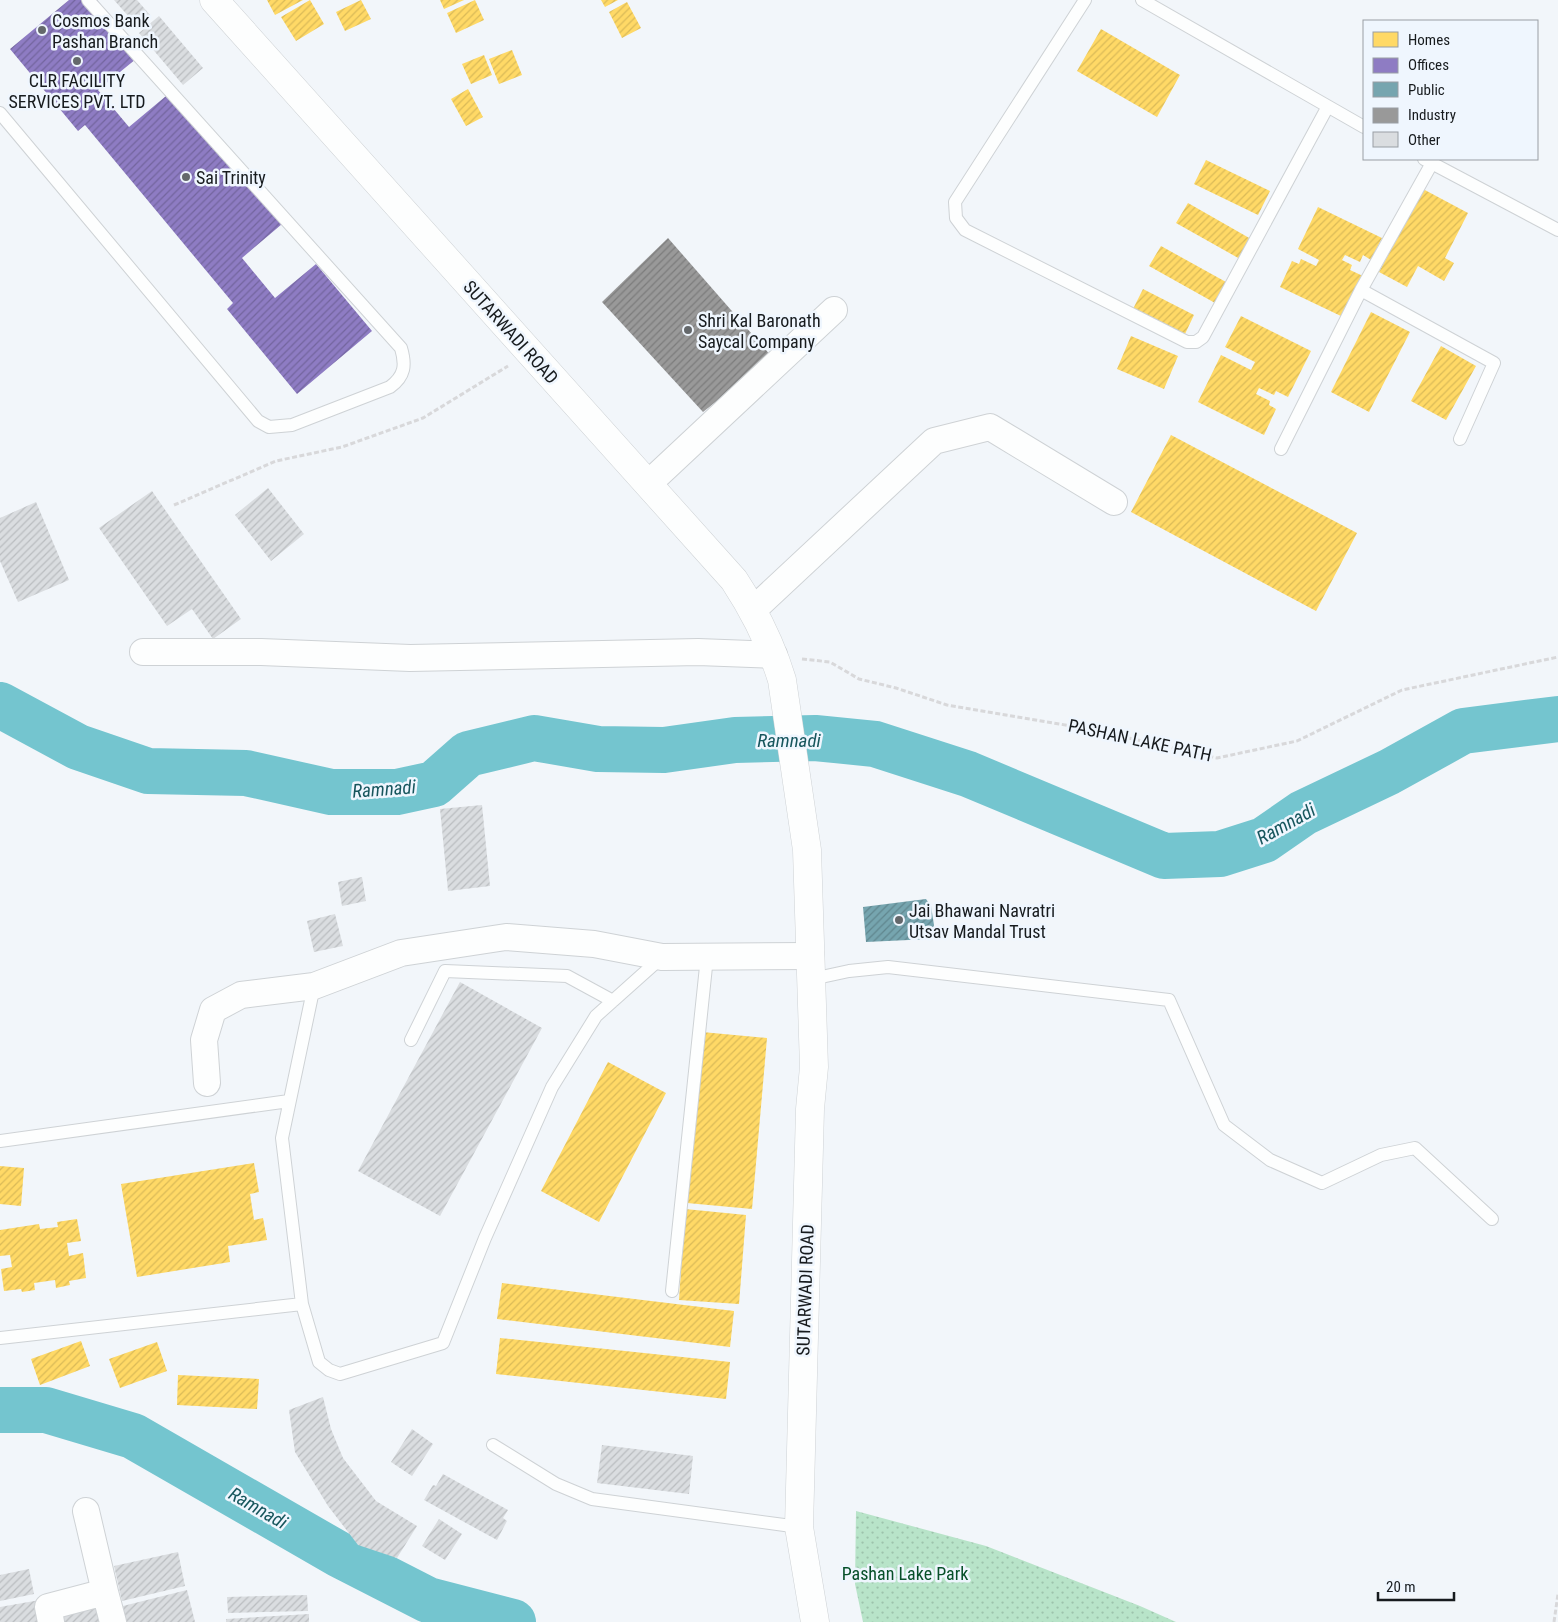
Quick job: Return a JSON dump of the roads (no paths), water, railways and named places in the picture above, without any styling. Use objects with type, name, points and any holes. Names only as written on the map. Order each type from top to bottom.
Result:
[{"type":"street","name":"SUTARWADI ROAD","points":[[214,0],[734,580],[754,610],[778,667],[807,850],[814,1067],[810,1109],[799,1527],[812,1610]]},
{"type":"street","points":[[648,484],[834,310]]},
{"type":"street","points":[[754,610],[934,441],[990,427],[1114,502]]},
{"type":"street","points":[[143,652],[261,652],[410,658],[698,652],[778,667]]},
{"type":"street","points":[[207,1083],[204,1040],[213,1010],[241,995],[314,986],[401,953],[506,937],[594,944],[662,957],[707,957],[811,968]]},
{"type":"street","points":[[86,1511],[113,1622]]},
{"type":"street","points":[[51,1622],[48,1607],[105,1592]]},
{"type":"lane","points":[[0,114],[258,422],[269,427],[292,425],[390,387],[399,380],[404,371],[401,348],[88,0]]},
{"type":"lane","points":[[1085,0],[955,202],[956,218],[965,230],[1186,342],[1196,342],[1203,337],[1327,108]]},
{"type":"lane","points":[[1142,0],[1327,108],[1363,126]]},
{"type":"lane","points":[[1281,449],[1428,161],[1558,230]]},
{"type":"lane","points":[[1361,290],[1494,363],[1460,439]]},
{"type":"lane","points":[[314,986],[282,1138],[302,1304],[319,1362],[329,1370],[340,1374],[443,1343],[485,1238],[552,1087],[596,1016],[662,957]]},
{"type":"lane","points":[[672,1291],[707,957]]},
{"type":"lane","points":[[811,968],[849,971],[888,967],[1169,1000],[1224,1125],[1270,1160],[1322,1183],[1381,1156],[1415,1148],[1492,1219]]},
{"type":"lane","points":[[411,1040],[445,971],[567,976],[613,1001]]},
{"type":"lane","points":[[0,1141],[289,1101]]},
{"type":"lane","points":[[0,1338],[302,1304]]},
{"type":"lane","points":[[493,1445],[556,1484],[592,1499],[799,1527]]},
{"type":"waterway","name":"Ramnadi","points":[[0,705],[78,747],[148,771],[246,773],[331,792],[397,792],[434,784],[468,754],[534,738],[598,749],[664,750],[735,740],[815,738],[875,744],[968,774],[1164,856],[1220,854],[1264,840],[1303,813],[1389,772],[1463,731],[1558,719]]},
{"type":"waterway","name":"Ramnadi","points":[[0,1410],[46,1410],[133,1436],[340,1555],[428,1600],[513,1622]]},
{"type":"place","name":"Cosmos Bank Pashan Branch","points":[[42,30]]},
{"type":"place","name":"CLR FACILITY SERVICES PVT. LTD","points":[[77,61]]},
{"type":"place","name":"Sai Trinity","points":[[186,177]]},
{"type":"place","name":"Shri Kal Baronath Saycal Company","points":[[688,330]]},
{"type":"place","name":"Jai Bhawani Navratri Utsav Mandal Trust","points":[[899,920]]},
{"type":"park label","name":"Pashan Lake Park","points":[[905,1573]]}]
